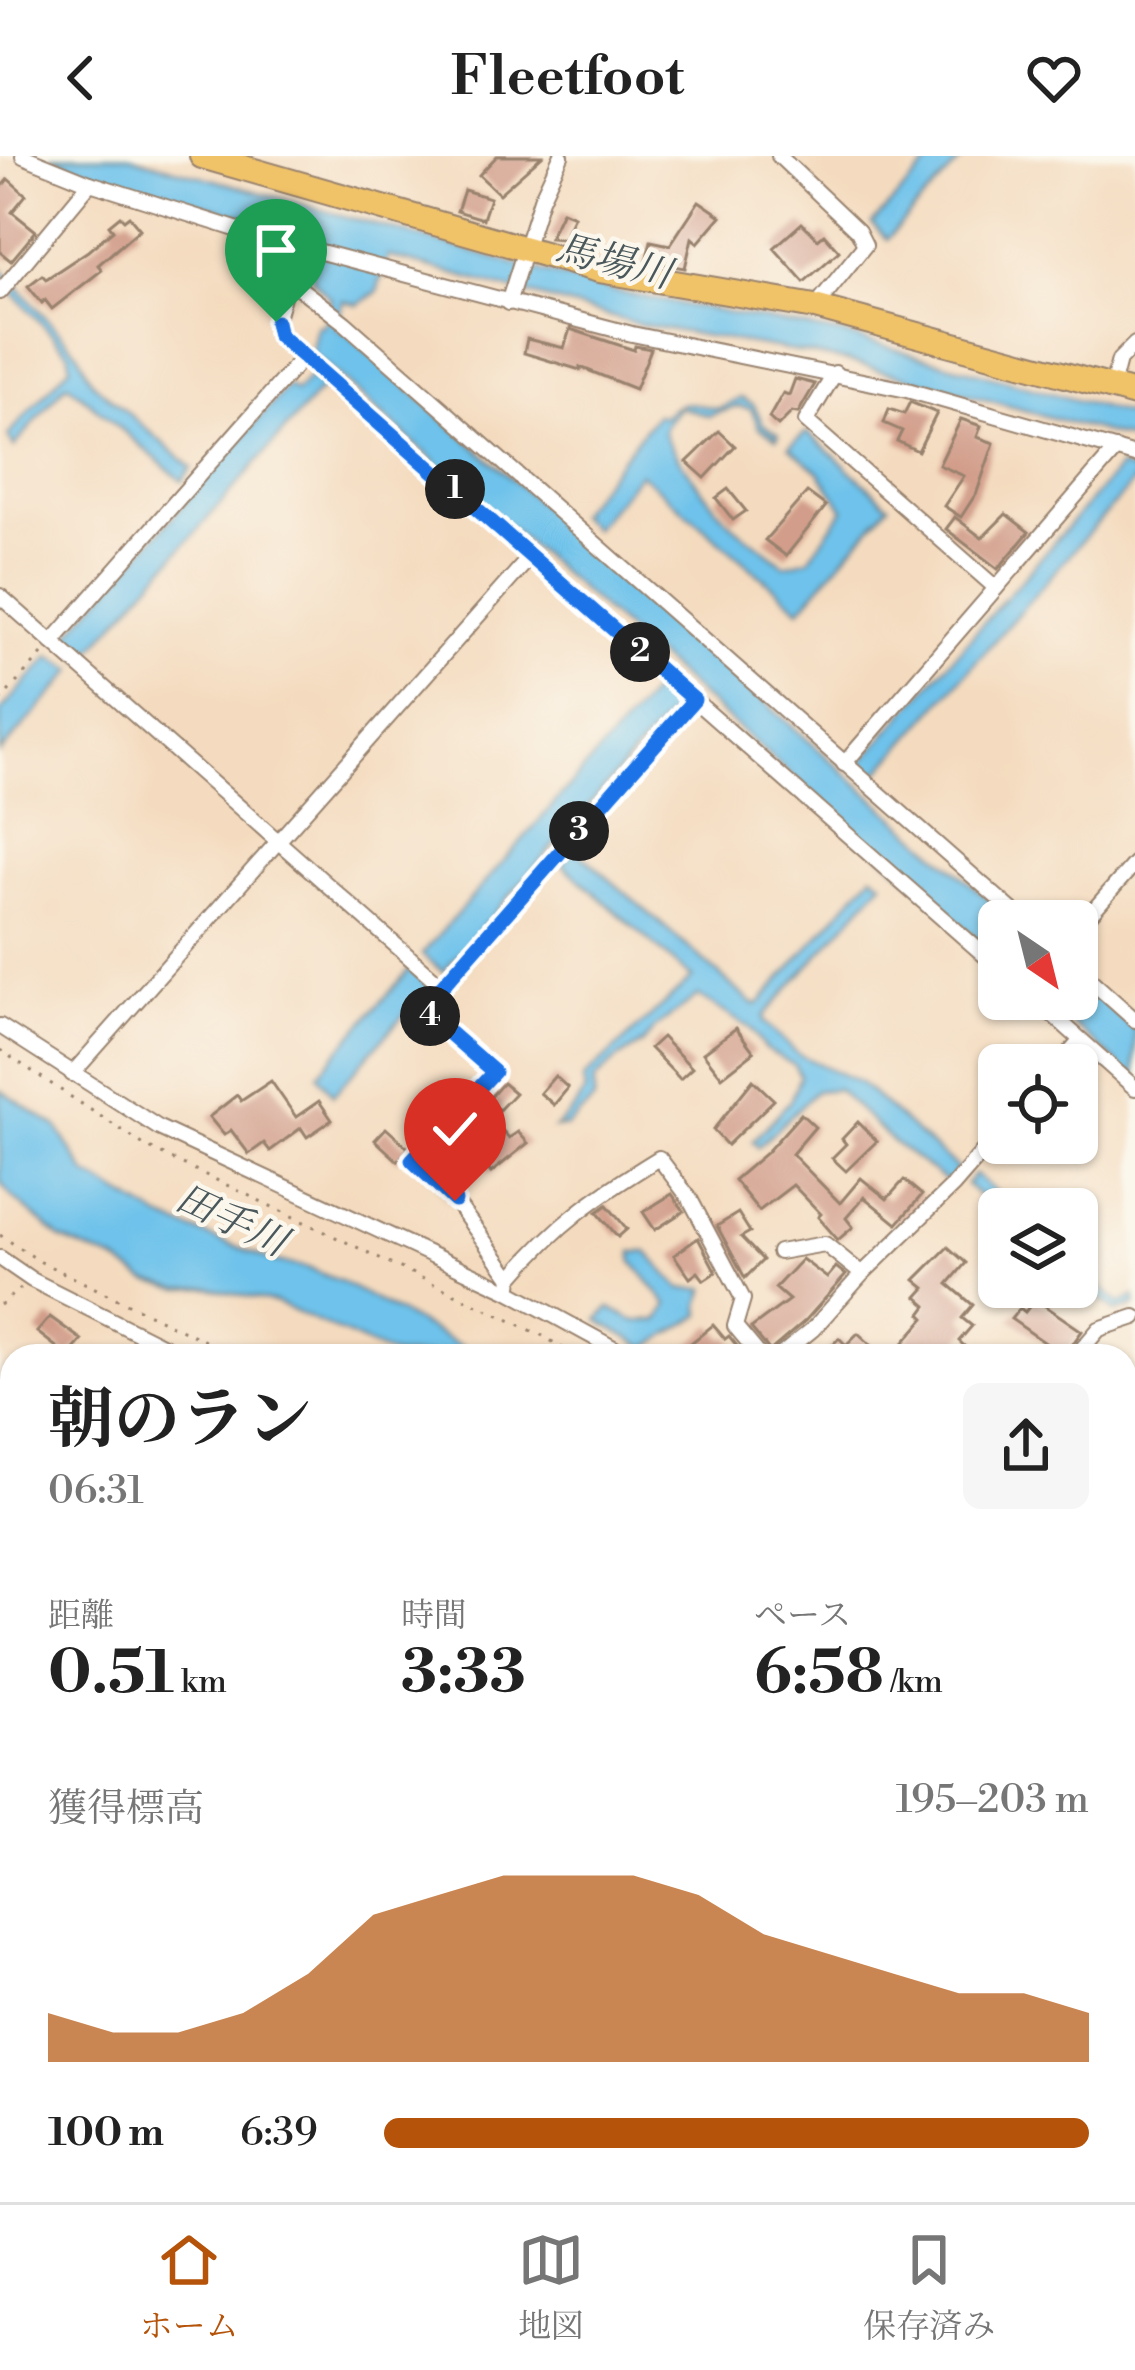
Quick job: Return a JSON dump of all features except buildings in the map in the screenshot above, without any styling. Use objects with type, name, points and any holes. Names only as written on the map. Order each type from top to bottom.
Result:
[{"type":"highway","points":[[202,156],[523,255],[815,307],[1124,391]]},
{"type":"street","points":[[23,156],[90,183],[388,270],[632,334],[835,373],[1135,455]]},
{"type":"street","points":[[510,300],[541,199],[561,156]]},
{"type":"street","points":[[779,156],[858,231],[865,245],[815,307]]},
{"type":"street","points":[[6,285],[90,183]]},
{"type":"street","points":[[297,245],[276,322],[279,335],[978,950]]},
{"type":"street","points":[[289,280],[1000,900]]},
{"type":"street","points":[[1124,391],[1119,360],[1135,344]]},
{"type":"street","points":[[52,642],[304,356]]},
{"type":"street","points":[[835,373],[806,421],[996,588]]},
{"type":"street","points":[[844,764],[1116,449]]},
{"type":"street","points":[[71,1074],[531,556]]},
{"type":"street","points":[[0,596],[442,986]]},
{"type":"street","points":[[510,1285],[455,1201],[412,1160],[494,1072],[422,1009],[694,700]]},
{"type":"street","points":[[1098,905],[1135,863]]},
{"type":"street","points":[[1098,986],[1135,1019]]},
{"type":"street","points":[[1059,1020],[1135,1088]]},
{"type":"street","points":[[0,1026],[159,1128],[233,1166],[510,1285],[608,1344]]},
{"type":"street","points":[[1077,1044],[1081,1040]]},
{"type":"street","points":[[795,1344],[978,1157]]},
{"type":"street","points":[[510,1285],[550,1233],[659,1158],[690,1199],[743,1298],[735,1326],[750,1344]]},
{"type":"street","points":[[779,1252],[825,1244],[862,1274]]},
{"type":"street","points":[[0,1258],[32,1280],[159,1344]]},
{"type":"street","points":[[1087,1344],[1100,1329],[1135,1317]]},
{"type":"path","points":[[0,701],[52,642]]},
{"type":"path","points":[[0,1050],[147,1147],[556,1344]]},
{"type":"path","points":[[0,1234],[41,1262],[211,1344]]},
{"type":"path","points":[[0,1305],[32,1280]]},
{"type":"water","points":[[51,156],[129,156],[616,292],[845,335],[1135,417],[1135,441],[848,361],[638,324],[388,256],[377,292],[358,305],[343,301],[336,329],[344,331],[989,900],[978,900],[978,940],[311,352],[317,325],[324,326],[331,299],[312,278],[323,238],[99,176]]},
{"type":"water","points":[[936,156],[965,156],[887,239],[872,224]]},
{"type":"water","points":[[0,267],[78,353],[92,382],[192,468],[182,481],[67,383],[14,447],[8,436],[70,366],[69,353],[0,279]]},
{"type":"water","points":[[310,376],[323,387],[82,661],[64,640],[288,386],[296,392]]},
{"type":"water","points":[[741,398],[754,405],[763,424],[779,434],[777,438],[759,427],[751,409],[738,406],[709,416],[680,407],[664,431],[682,463],[725,517],[785,565],[809,559],[844,509],[819,472],[789,447],[807,432],[889,505],[800,609],[640,473],[593,529],[577,514],[657,414],[663,417],[671,410],[689,403],[719,409]]},
{"type":"water","points":[[1120,467],[1135,472],[1135,480],[874,778],[859,765]]},
{"type":"water","points":[[50,656],[74,670],[0,753],[0,712]]},
{"type":"water","points":[[661,682],[682,699],[443,972],[422,954]]},
{"type":"water","points":[[575,849],[753,1004],[759,1004],[873,874],[883,882],[764,1016],[764,1022],[798,1054],[860,1083],[958,1169],[947,1182],[892,1141],[837,1089],[816,1091],[758,1147],[753,1141],[790,1101],[800,1076],[794,1065],[765,1049],[750,1028],[698,996],[615,1061],[594,1081],[594,1100],[567,1126],[555,1128],[585,1091],[583,1079],[692,978],[562,864]]},
{"type":"water","points":[[410,969],[429,986],[333,1095],[318,1074]]},
{"type":"water","points":[[1098,996],[1135,1029],[1135,1079],[1098,1044],[1069,1020],[1098,1020]]},
{"type":"water","points":[[0,1090],[57,1127],[86,1174],[163,1219],[340,1281],[457,1344],[367,1344],[276,1303],[210,1288],[179,1289],[146,1281],[116,1261],[61,1239],[0,1181]]},
{"type":"water","points":[[975,1174],[991,1188],[978,1188],[978,1195],[966,1184]]},
{"type":"water","points":[[633,1252],[647,1252],[681,1289],[706,1289],[701,1315],[653,1344],[639,1344],[598,1320],[610,1308],[635,1321],[658,1321],[668,1305],[633,1262]]},
{"type":"water","points":[[1098,1284],[1120,1304],[1135,1296],[1135,1305],[1116,1312],[1098,1297]]},
{"type":"route","points":[[276,322],[279,335],[694,700],[422,1009],[494,1072],[412,1160],[455,1201]]},
{"type":"water label","name":"馬場川","points":[[614,260]]},
{"type":"water label","name":"田手川","points":[[232,1219]]}]
